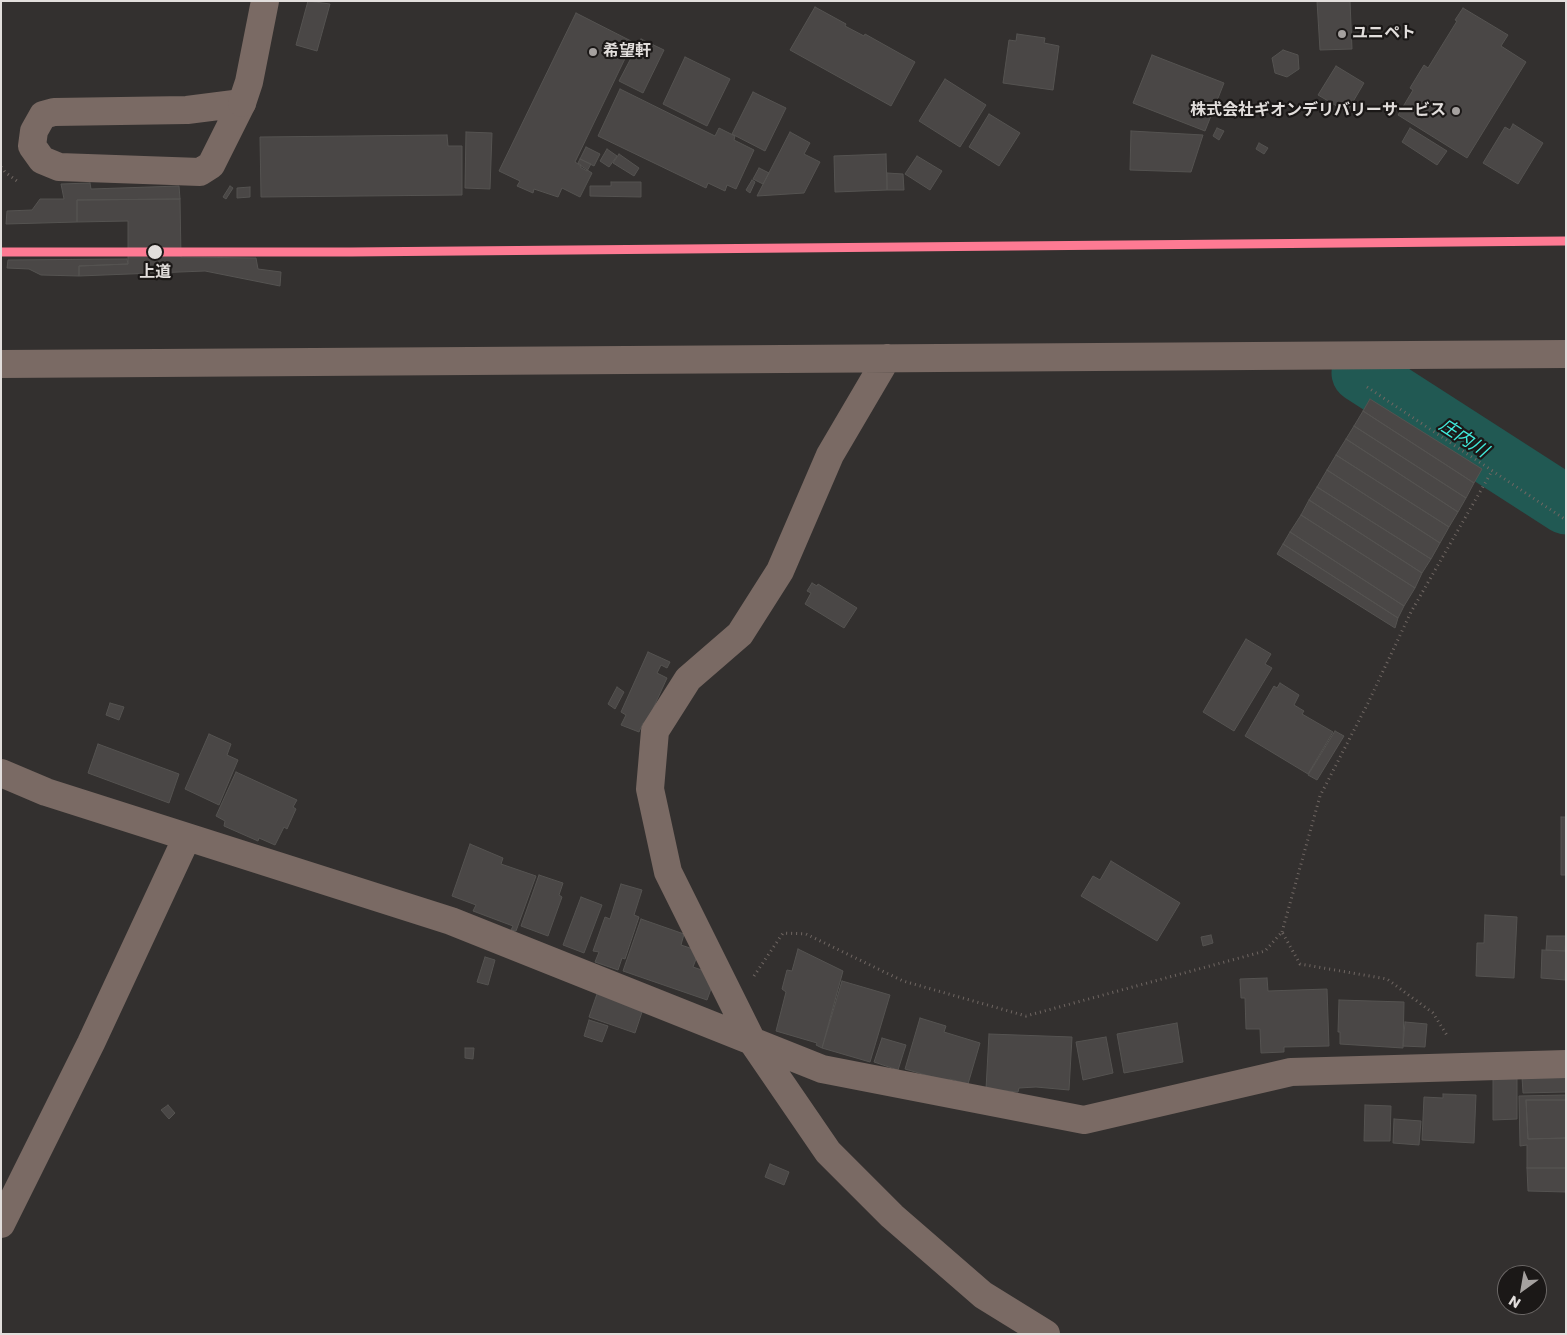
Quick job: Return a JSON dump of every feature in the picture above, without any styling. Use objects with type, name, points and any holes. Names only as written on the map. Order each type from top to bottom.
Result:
[{"type":"street","points":[[242,103],[188,110],[54,112],[43,115],[34,131],[32,146],[42,160],[59,167],[200,172],[211,165],[242,103],[249,82],[265,1]]},
{"type":"street","points":[[1,364],[1566,354]]},
{"type":"street","points":[[887,358],[830,455],[780,571],[740,634],[688,679],[655,731],[650,789],[668,872],[752,1041],[828,1152],[886,1210],[983,1294],[1046,1334]]},
{"type":"street","points":[[1,773],[46,792],[451,922],[822,1069],[1084,1120],[1291,1072],[1566,1064]]},
{"type":"street","points":[[1,1224],[91,1043],[187,836]]},
{"type":"path","points":[[1360,383],[1566,520]]},
{"type":"path","points":[[734,1006],[783,933],[806,934],[903,980],[1026,1016],[1265,950],[1282,932],[1320,796],[1368,703],[1411,612],[1492,471]]},
{"type":"path","points":[[1282,932],[1300,964],[1386,979],[1433,1014],[1467,1067]]},
{"type":"building","points":[[308,1],[330,4],[317,51],[296,45]]},
{"type":"building","points":[[1317,1],[1350,1],[1352,49],[1320,50]]},
{"type":"building","points":[[815,7],[846,24],[845,26],[864,36],[865,34],[915,62],[891,106],[790,50]]},
{"type":"building","points":[[1463,8],[1508,35],[1501,46],[1526,62],[1467,158],[1398,115],[1413,90],[1410,88],[1424,65],[1428,68]]},
{"type":"building","points":[[576,13],[633,42],[575,162],[592,173],[580,197],[562,188],[558,197],[534,189],[533,193],[517,186],[520,181],[499,171]]},
{"type":"building","points":[[1017,34],[1045,38],[1044,43],[1059,46],[1053,90],[1003,83],[1009,40],[1016,41]]},
{"type":"building","points":[[641,39],[664,50],[643,93],[619,81]]},
{"type":"building","points":[[1283,50],[1298,55],[1299,69],[1287,77],[1275,73],[1272,58]]},
{"type":"building","points":[[1152,55],[1224,83],[1205,131],[1133,103]]},
{"type":"building","points":[[685,57],[730,79],[707,126],[663,104]]},
{"type":"building","points":[[1336,66],[1364,83],[1347,112],[1318,95]]},
{"type":"building","points":[[945,79],[986,105],[960,147],[919,121]]},
{"type":"building","points":[[620,89],[715,136],[719,128],[735,136],[734,140],[754,150],[736,189],[727,185],[725,191],[708,183],[706,188],[598,136]]},
{"type":"building","points":[[753,92],[786,108],[765,151],[732,134]]},
{"type":"building","points":[[989,114],[1020,133],[999,166],[969,147]]},
{"type":"building","points":[[1513,124],[1543,143],[1518,184],[1483,163],[1505,127],[1510,130]]},
{"type":"building","points":[[1217,128],[1224,131],[1219,140],[1213,136]]},
{"type":"building","points":[[1410,128],[1447,151],[1437,165],[1402,142]]},
{"type":"building","points":[[1131,131],[1203,135],[1191,172],[1130,170]]},
{"type":"building","points":[[466,132],[492,133],[490,189],[465,188]]},
{"type":"building","points":[[790,132],[810,143],[804,154],[820,162],[804,193],[757,196]]},
{"type":"building","points":[[447,135],[448,146],[462,146],[462,195],[261,197],[260,137]]},
{"type":"building","points":[[1259,143],[1268,148],[1264,154],[1256,149]]},
{"type":"building","points":[[586,147],[600,154],[594,166],[580,159]]},
{"type":"building","points":[[607,149],[617,156],[609,167],[600,161]]},
{"type":"building","points":[[619,154],[639,168],[634,176],[613,163]]},
{"type":"building","points":[[886,154],[887,190],[835,192],[834,156]]},
{"type":"building","points":[[917,156],[942,171],[930,190],[905,174]]},
{"type":"building","points":[[580,159],[591,164],[587,171],[580,167],[581,165],[578,163]]},
{"type":"building","points":[[759,168],[769,173],[763,184],[753,179]]},
{"type":"building","points":[[887,173],[903,174],[904,190],[887,190]]},
{"type":"building","points":[[752,180],[755,182],[750,193],[746,190]]},
{"type":"building","points":[[611,182],[641,182],[641,197],[590,196],[590,186],[611,186]]},
{"type":"building","points":[[90,183],[91,189],[179,186],[180,199],[77,200],[77,222],[6,224],[7,211],[32,210],[40,199],[64,199],[61,184]]},
{"type":"building","points":[[230,186],[233,188],[226,199],[223,197]]},
{"type":"building","points":[[250,187],[250,197],[237,198],[237,188]]},
{"type":"building","points":[[180,199],[181,257],[256,258],[258,269],[281,272],[280,286],[205,271],[79,276],[79,266],[128,264],[128,221],[77,222],[77,200]]},
{"type":"building","points":[[127,259],[128,264],[79,266],[79,276],[41,275],[29,269],[7,268],[8,260]]},
{"type":"building","points":[[1370,399],[1482,469],[1474,483],[1363,411]]},
{"type":"building","points":[[1363,411],[1474,483],[1466,498],[1354,426]]},
{"type":"building","points":[[1354,426],[1466,498],[1458,512],[1346,439]]},
{"type":"building","points":[[1346,439],[1458,512],[1449,527],[1336,455]]},
{"type":"building","points":[[1336,455],[1449,527],[1440,543],[1327,470]]},
{"type":"building","points":[[1327,470],[1440,543],[1431,559],[1317,487]]},
{"type":"building","points":[[1317,487],[1431,559],[1422,573],[1309,500]]},
{"type":"building","points":[[1309,500],[1422,573],[1415,588],[1301,515]]},
{"type":"building","points":[[1301,515],[1415,588],[1404,606],[1290,532]]},
{"type":"building","points":[[1290,532],[1404,606],[1398,618],[1283,544]]},
{"type":"building","points":[[1283,544],[1398,618],[1395,628],[1277,554]]},
{"type":"building","points":[[812,583],[817,586],[818,584],[857,608],[844,628],[805,604],[811,593],[807,591]]},
{"type":"building","points":[[1246,639],[1271,654],[1265,664],[1272,668],[1234,731],[1203,712]]},
{"type":"building","points":[[648,652],[670,662],[667,668],[661,665],[657,673],[667,678],[646,724],[643,723],[639,732],[621,725],[626,715],[621,712]]},
{"type":"building","points":[[1280,683],[1299,695],[1294,705],[1304,711],[1302,714],[1333,732],[1308,774],[1245,736],[1274,686],[1277,688]]},
{"type":"building","points":[[617,687],[624,692],[615,709],[608,704]]},
{"type":"building","points":[[110,703],[124,707],[119,720],[106,715]]},
{"type":"building","points":[[1335,731],[1344,736],[1317,780],[1308,775]]},
{"type":"building","points":[[209,734],[231,744],[227,755],[238,760],[219,805],[185,789]]},
{"type":"building","points":[[98,744],[179,774],[169,803],[88,773]]},
{"type":"building","points":[[236,772],[297,800],[293,807],[296,809],[287,829],[284,827],[275,845],[259,838],[258,841],[224,826],[225,821],[216,816]]},
{"type":"building","points":[[1561,817],[1566,817],[1566,875],[1561,875]]},
{"type":"building","points":[[470,844],[503,858],[501,864],[536,876],[516,931],[511,930],[513,926],[473,911],[476,905],[452,896]]},
{"type":"building","points":[[1111,861],[1180,903],[1157,941],[1081,896],[1093,876],[1100,880]]},
{"type":"building","points":[[539,875],[563,883],[559,895],[562,897],[548,936],[521,926]]},
{"type":"building","points":[[621,884],[642,890],[634,915],[639,917],[625,959],[622,958],[618,970],[595,962],[599,952],[593,951],[605,917],[610,919]]},
{"type":"building","points":[[581,897],[602,905],[584,953],[563,945]]},
{"type":"building","points":[[1485,915],[1517,917],[1514,978],[1476,976],[1477,943],[1484,943]]},
{"type":"building","points":[[641,919],[684,934],[681,945],[699,951],[693,967],[716,975],[707,1000],[623,971]]},
{"type":"building","points":[[1211,935],[1213,943],[1203,946],[1201,937]]},
{"type":"building","points":[[1547,936],[1566,936],[1565,951],[1546,950]]},
{"type":"building","points":[[798,949],[843,971],[822,1048],[816,1045],[817,1043],[776,1031],[786,992],[782,989],[787,970],[792,971]]},
{"type":"building","points":[[1542,950],[1566,951],[1565,980],[1541,978]]},
{"type":"building","points":[[485,957],[495,960],[488,985],[477,982]]},
{"type":"building","points":[[1267,978],[1268,991],[1327,989],[1329,1046],[1284,1047],[1284,1052],[1261,1053],[1260,1029],[1246,1029],[1245,998],[1241,998],[1240,979]]},
{"type":"building","points":[[842,981],[890,995],[870,1062],[822,1048]]},
{"type":"building","points":[[598,991],[644,1006],[635,1033],[589,1017]]},
{"type":"building","points":[[1339,1000],[1404,1002],[1403,1048],[1340,1044],[1340,1032],[1338,1032]]},
{"type":"building","points":[[920,1018],[946,1026],[944,1032],[980,1043],[968,1084],[950,1079],[950,1082],[905,1069]]},
{"type":"building","points":[[589,1020],[608,1026],[602,1042],[584,1036]]},
{"type":"building","points":[[1405,1022],[1427,1024],[1425,1047],[1403,1046]]},
{"type":"building","points":[[1177,1023],[1183,1062],[1124,1073],[1117,1034]]},
{"type":"building","points":[[989,1034],[1072,1037],[1069,1090],[1036,1087],[1019,1088],[1018,1092],[986,1089]]},
{"type":"building","points":[[1106,1037],[1113,1073],[1083,1080],[1076,1042]]},
{"type":"building","points":[[882,1038],[906,1045],[898,1070],[874,1062]]},
{"type":"building","points":[[465,1048],[474,1048],[473,1059],[465,1058]]},
{"type":"building","points":[[1566,1076],[1566,1092],[1523,1093],[1522,1077]]},
{"type":"building","points":[[1493,1078],[1517,1078],[1517,1119],[1493,1120]]},
{"type":"building","points":[[1443,1094],[1476,1095],[1474,1143],[1422,1140],[1424,1097],[1443,1098]]},
{"type":"building","points":[[1566,1095],[1566,1100],[1526,1100],[1528,1139],[1566,1138],[1566,1168],[1527,1168],[1527,1145],[1520,1146],[1519,1096]]},
{"type":"building","points":[[1526,1100],[1566,1100],[1566,1138],[1528,1139]]},
{"type":"building","points":[[168,1105],[175,1113],[169,1119],[161,1110]]},
{"type":"building","points":[[1365,1105],[1391,1106],[1390,1141],[1364,1141]]},
{"type":"building","points":[[1394,1119],[1421,1121],[1419,1145],[1393,1143]]},
{"type":"building","points":[[770,1164],[789,1172],[784,1185],[765,1177]]},
{"type":"building","points":[[1527,1168],[1566,1168],[1566,1192],[1528,1191]]},
{"type":"waterway","name":"庄内川","points":[[1361,373],[1566,505]]},
{"type":"transit line","points":[[1,252],[351,252],[1566,241]]},
{"type":"place","name":"ユニペト","points":[[1342,34]]},
{"type":"place","name":"希望軒","points":[[593,52]]},
{"type":"place","name":"株式会社ギオンデリバリーサービス","points":[[1456,111]]},
{"type":"place","name":"上道","points":[[155,252]]}]
